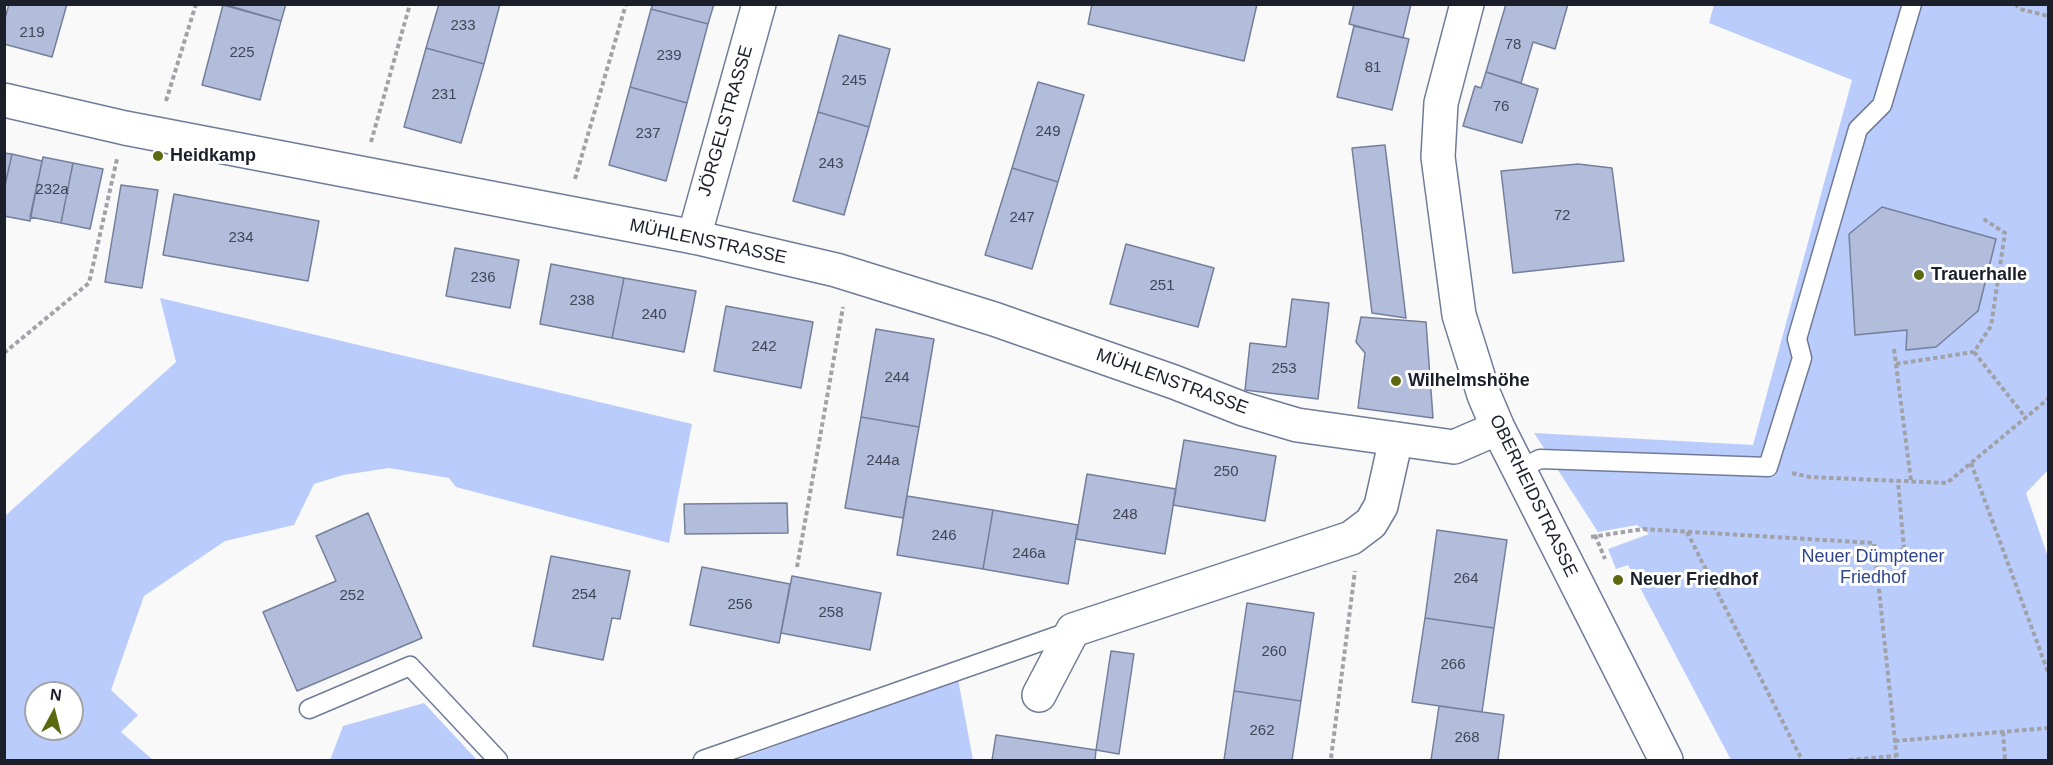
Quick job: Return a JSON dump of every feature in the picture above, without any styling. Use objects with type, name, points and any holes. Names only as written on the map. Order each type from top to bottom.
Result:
[{"type":"street","name":"JÖRGELSTRASSE","points":[[694,237],[759,4]]},
{"type":"street","name":"OBERHEIDSTRASSE","points":[[1467,4],[1441,103],[1438,157],[1459,315],[1484,395],[1498,428],[1666,760]]},
{"type":"street","name":"MÜHLENSTRASSE","points":[[4,99],[140,131],[694,237],[849,274],[1031,331],[1243,410],[1297,424],[1454,447],[1498,428]]},
{"type":"street","points":[[1039,695],[1073,630],[1351,538],[1371,523],[1381,506],[1396,439]]},
{"type":"lane","points":[[1519,469],[1540,459],[1768,467],[1802,358],[1797,339],[1858,129],[1882,105],[1912,4]]},
{"type":"lane","points":[[703,760],[1073,630]]},
{"type":"lane","points":[[309,709],[410,666],[498,760]]},
{"type":"path","points":[[4,352],[89,284],[140,131],[196,4]]},
{"type":"path","points":[[362,175],[410,4]]},
{"type":"path","points":[[565,213],[626,4]]},
{"type":"path","points":[[2015,4],[2020,9],[2049,16]]},
{"type":"path","points":[[1896,364],[1974,352],[1991,326],[2005,233],[1982,218]]},
{"type":"path","points":[[797,567],[849,274]]},
{"type":"path","points":[[1894,349],[1911,481]]},
{"type":"path","points":[[1974,352],[2026,418]]},
{"type":"path","points":[[1768,467],[1810,477],[1947,483],[2049,399]]},
{"type":"path","points":[[1971,463],[2049,672]]},
{"type":"path","points":[[1875,554],[1904,550],[1898,481]]},
{"type":"path","points":[[1559,549],[1595,535],[1643,529],[1874,543],[1897,758],[1849,760]]},
{"type":"path","points":[[1687,531],[1802,760]]},
{"type":"path","points":[[1331,758],[1356,569],[1351,538]]},
{"type":"path","points":[[1895,741],[2049,728]]},
{"type":"path","points":[[2003,732],[2006,760]]},
{"type":"green space","name":"Neuer Dümptener Friedhof","points":[[1714,5],[2048,5],[2048,470],[2026,493],[2048,557],[2048,760],[1731,760],[1628,565],[1616,569],[1608,549],[1649,534],[1637,525],[1598,532],[1534,433],[1753,445],[1852,80],[1709,23]]},
{"type":"green space","points":[[160,298],[692,424],[669,543],[456,487],[449,478],[389,468],[343,475],[314,484],[294,525],[225,541],[144,596],[111,690],[138,715],[121,732],[153,760],[5,760],[5,516],[176,362]]},
{"type":"green space","points":[[958,679],[973,760],[737,760]]},
{"type":"green space","points":[[424,703],[477,760],[330,760],[343,726]]},
{"type":"building","points":[[9,4],[67,4],[52,57],[4,44],[4,22]]},
{"type":"building","points":[[223,4],[286,4],[281,21]]},
{"type":"building","points":[[439,4],[500,4],[484,64],[426,48]]},
{"type":"building","points":[[653,4],[714,4],[708,24],[651,9]]},
{"type":"building","points":[[1092,4],[1257,4],[1244,61],[1088,24]]},
{"type":"building","points":[[1354,4],[1411,4],[1403,38],[1349,24]]},
{"type":"building","points":[[1506,4],[1568,4],[1555,49],[1533,42],[1521,83],[1486,72]]},
{"type":"building","points":[[223,5],[281,21],[260,100],[202,85]]},
{"type":"building","points":[[651,9],[708,24],[687,103],[630,87]]},
{"type":"building","points":[[1354,26],[1409,39],[1392,110],[1337,97]]},
{"type":"building","points":[[839,35],[890,49],[869,127],[818,112]]},
{"type":"building","points":[[426,48],[484,64],[461,143],[404,127]]},
{"type":"building","points":[[1486,72],[1538,89],[1522,143],[1463,126],[1475,86],[1481,88]]},
{"type":"building","points":[[1038,82],[1084,95],[1058,182],[1012,168]]},
{"type":"building","points":[[630,87],[687,103],[666,181],[609,165]]},
{"type":"building","points":[[818,112],[869,127],[844,215],[793,201]]},
{"type":"building","points":[[1385,145],[1406,318],[1372,313],[1352,148]]},
{"type":"building","points":[[4,153],[12,154],[4,190]]},
{"type":"building","points":[[12,154],[42,161],[30,221],[4,216],[4,190]]},
{"type":"building","points":[[43,157],[73,163],[61,223],[30,217]]},
{"type":"building","points":[[73,163],[103,169],[90,229],[61,223]]},
{"type":"building","points":[[1578,164],[1612,168],[1624,261],[1513,273],[1501,171]]},
{"type":"building","points":[[1012,168],[1058,182],[1032,269],[985,255]]},
{"type":"building","points":[[121,185],[158,190],[142,288],[105,282]]},
{"type":"building","points":[[174,194],[319,221],[308,281],[163,255]]},
{"type":"building","name":"Trauerhalle","points":[[1882,207],[1996,239],[1978,311],[1936,347],[1906,350],[1907,330],[1855,335],[1849,234]]},
{"type":"building","points":[[1126,244],[1214,268],[1198,327],[1110,304]]},
{"type":"building","points":[[455,248],[519,260],[510,308],[446,296]]},
{"type":"building","points":[[551,264],[624,278],[612,338],[540,324]]},
{"type":"building","points":[[624,278],[696,291],[684,352],[612,338]]},
{"type":"building","points":[[1292,299],[1329,303],[1318,399],[1245,390],[1250,343],[1286,347]]},
{"type":"building","points":[[726,306],[813,322],[801,388],[714,371]]},
{"type":"building","name":"Wilhelmshöhe","points":[[1361,317],[1426,322],[1433,418],[1358,408],[1365,353],[1356,342]]},
{"type":"building","points":[[876,329],[934,339],[919,427],[861,417]]},
{"type":"building","points":[[861,417],[919,427],[903,518],[845,508]]},
{"type":"building","points":[[1184,440],[1276,456],[1265,521],[1173,505]]},
{"type":"building","points":[[1087,474],[1176,489],[1165,554],[1076,539]]},
{"type":"building","points":[[907,496],[993,510],[983,569],[897,555]]},
{"type":"building","points":[[787,503],[788,533],[685,534],[684,504]]},
{"type":"building","points":[[993,510],[1078,525],[1068,584],[983,569]]},
{"type":"building","points":[[368,513],[422,638],[297,691],[263,612],[336,581],[316,536]]},
{"type":"building","points":[[1437,530],[1507,540],[1494,628],[1425,618]]},
{"type":"building","points":[[551,556],[630,571],[620,619],[612,618],[603,660],[533,646]]},
{"type":"building","points":[[702,567],[790,584],[779,643],[690,625]]},
{"type":"building","points":[[792,576],[881,593],[870,650],[781,633]]},
{"type":"building","points":[[1247,603],[1314,613],[1301,701],[1234,691]]},
{"type":"building","points":[[1425,618],[1494,628],[1482,712],[1412,702]]},
{"type":"building","points":[[1111,651],[1134,654],[1119,754],[1096,750]]},
{"type":"building","points":[[1234,691],[1301,701],[1292,760],[1224,760]]},
{"type":"building","points":[[1439,706],[1504,715],[1498,760],[1431,760]]},
{"type":"building","points":[[996,735],[1096,750],[1095,760],[992,760]]},
{"type":"place","name":"Heidkamp","points":[[158,156]]},
{"type":"place","name":"Trauerhalle","points":[[1919,275]]},
{"type":"place","name":"Wilhelmshöhe","points":[[1396,381]]},
{"type":"place","name":"Neuer Friedhof","points":[[1618,580]]}]
